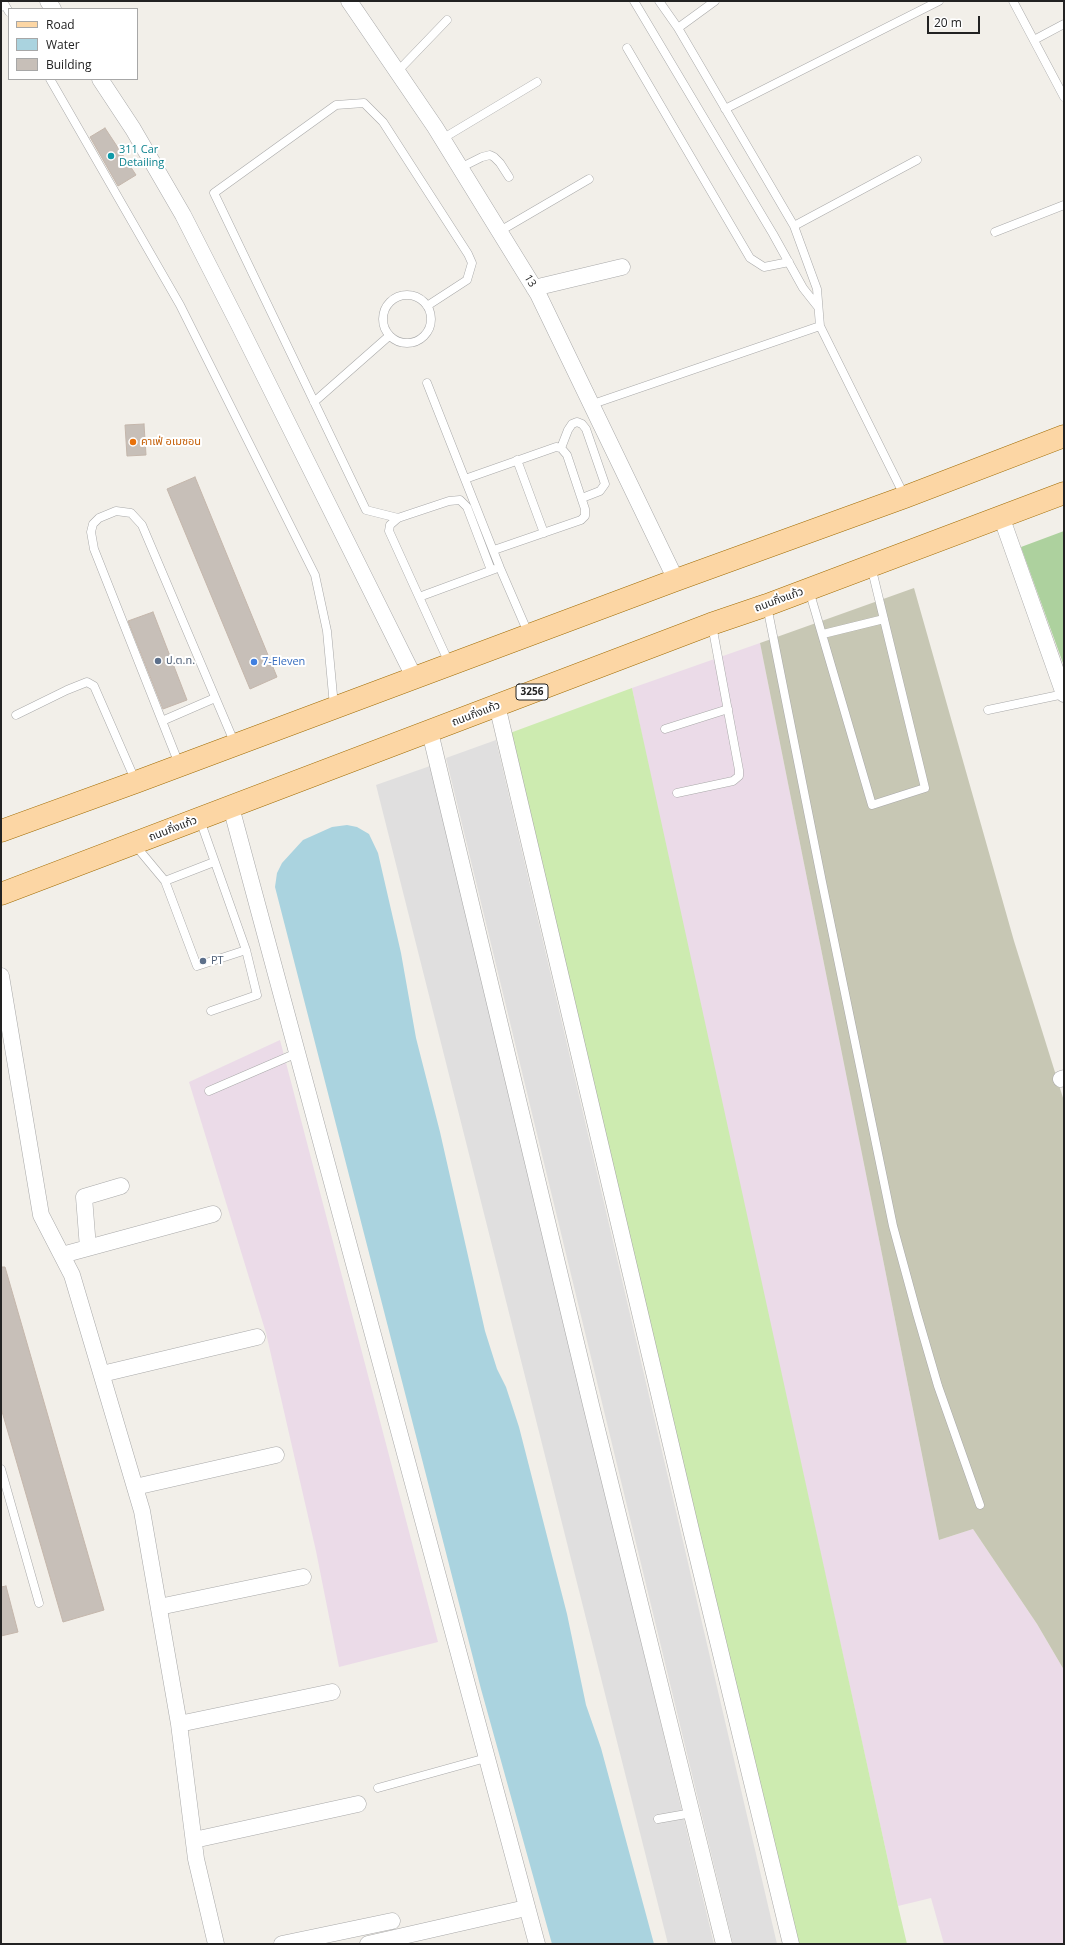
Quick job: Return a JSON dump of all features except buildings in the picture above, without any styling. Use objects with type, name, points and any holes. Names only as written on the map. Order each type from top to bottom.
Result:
[{"type":"main road","points":[[1,831],[236,745],[676,580],[905,497],[1064,436]]},
{"type":"main road","name":"ถนนกิ่งแก้ว","points":[[1,894],[711,624],[767,605],[1064,493]]},
{"type":"street","name":"13","points":[[349,1],[442,139],[534,288],[676,580]]},
{"type":"street","points":[[101,80],[133,129],[183,215],[240,325],[414,677]]},
{"type":"street","points":[[534,288],[622,267]]},
{"type":"street","points":[[1001,516],[1064,694]]},
{"type":"street","points":[[497,705],[688,1518],[791,1944]]},
{"type":"street","points":[[430,732],[591,1405],[724,1944]]},
{"type":"street","points":[[231,807],[526,1908],[537,1944]]},
{"type":"street","points":[[1,976],[41,1214],[72,1275],[142,1511],[179,1724],[196,1859],[216,1944]]},
{"type":"street","points":[[88,1248],[84,1197],[121,1186]]},
{"type":"street","points":[[62,1255],[213,1214]]},
{"type":"street","points":[[102,1374],[257,1337]]},
{"type":"street","points":[[135,1486],[276,1455]]},
{"type":"street","points":[[159,1607],[303,1577]]},
{"type":"street","points":[[179,1724],[332,1692]]},
{"type":"street","points":[[194,1840],[358,1804]]},
{"type":"street","points":[[368,1944],[526,1908]]},
{"type":"street","points":[[282,1944],[392,1922]]},
{"type":"lane","points":[[634,1],[803,288],[819,308]]},
{"type":"lane","points":[[659,1],[678,28],[794,226],[817,289],[820,326],[905,497]]},
{"type":"lane","points":[[678,28],[715,1]]},
{"type":"lane","points":[[725,109],[939,1]]},
{"type":"lane","points":[[1013,1],[1064,97]]},
{"type":"lane","points":[[1,7],[5,5],[8,10]]},
{"type":"lane","points":[[397,72],[447,20]]},
{"type":"lane","points":[[1034,40],[1064,24]]},
{"type":"lane","points":[[627,48],[750,258],[764,267],[789,262]]},
{"type":"lane","points":[[51,80],[180,305],[315,575],[327,631],[334,708]]},
{"type":"lane","points":[[442,139],[537,82]]},
{"type":"lane","points":[[398,518],[366,510],[214,193],[336,105],[364,103],[383,122],[468,254],[472,264],[466,280],[427,306]]},
{"type":"lane","points":[[460,168],[482,156],[490,155],[500,163],[509,177]]},
{"type":"lane","points":[[794,226],[917,160]]},
{"type":"lane","points":[[500,231],[588,179]]},
{"type":"lane","points":[[995,232],[1064,205]]},
{"type":"lane","points":[[413,295],[420,298],[427,306],[431,319],[430,327],[426,334],[420,340],[412,343],[396,341],[389,336],[384,329],[383,313],[391,300],[398,296],[413,295]]},
{"type":"lane","points":[[590,405],[820,326]]},
{"type":"lane","points":[[314,402],[389,336]]},
{"type":"lane","points":[[427,383],[500,568],[529,635]]},
{"type":"lane","points":[[561,448],[572,424],[576,422],[582,424],[586,428],[605,484],[600,491],[582,498]]},
{"type":"lane","points":[[465,479],[556,447],[561,448],[567,455],[582,498],[585,516],[581,520],[494,550]]},
{"type":"lane","points":[[518,460],[544,533]]},
{"type":"lane","points":[[450,665],[389,531],[390,524],[398,518],[449,501],[460,500],[467,508],[491,570]]},
{"type":"lane","points":[[179,765],[94,549],[91,528],[93,524],[99,518],[116,511],[131,513],[142,525],[236,745]]},
{"type":"lane","points":[[809,589],[872,805],[925,788],[871,565]]},
{"type":"lane","points":[[419,597],[500,568]]},
{"type":"lane","points":[[767,605],[893,1226],[938,1386],[980,1505]]},
{"type":"lane","points":[[823,634],[884,619]]},
{"type":"lane","points":[[677,794],[734,781],[739,776],[740,770],[711,624]]},
{"type":"lane","points":[[16,715],[87,682],[94,686],[136,782]]},
{"type":"lane","points":[[988,710],[1064,694]]},
{"type":"lane","points":[[162,721],[215,698]]},
{"type":"lane","points":[[665,729],[728,709]]},
{"type":"lane","points":[[200,819],[246,950],[257,995],[211,1011]]},
{"type":"lane","points":[[134,844],[165,881],[197,966],[246,950]]},
{"type":"lane","points":[[165,881],[214,862]]},
{"type":"lane","points":[[210,1091],[297,1053]]},
{"type":"lane","points":[[1,1470],[39,1603]]},
{"type":"lane","points":[[378,1788],[486,1758]]},
{"type":"lane","points":[[658,1819],[692,1813]]},
{"type":"shaded area","points":[[914,588],[1014,941],[1064,1101],[1064,1670],[1037,1624],[973,1529],[939,1540],[760,643]]},
{"type":"shaded area","points":[[760,643],[939,1540],[973,1529],[1037,1624],[1064,1670],[1064,1944],[944,1944],[931,1898],[898,1906],[664,841],[632,688]]},
{"type":"shaded area","points":[[496,740],[777,1944],[733,1944],[446,758]]},
{"type":"shaded area","points":[[430,766],[714,1944],[668,1944],[376,785]]},
{"type":"shaded area","points":[[280,1040],[438,1642],[339,1667],[316,1551],[266,1333],[189,1082]]},
{"type":"green space","points":[[1064,531],[1064,666],[1021,547]]},
{"type":"green space","points":[[632,688],[907,1944],[797,1944],[510,733]]},
{"type":"water","points":[[347,825],[357,827],[369,834],[378,853],[401,953],[416,1038],[440,1132],[485,1331],[497,1369],[506,1387],[519,1427],[567,1614],[586,1705],[601,1748],[654,1944],[552,1944],[481,1689],[275,887],[277,873],[282,863],[303,840],[332,827]]},
{"type":"place","name":"311 Car Detailing","points":[[111,156]]},
{"type":"place","name":"คาเฟ่ อเมซอน","points":[[133,442]]},
{"type":"place","name":"ป.ต.ท.","points":[[158,661]]},
{"type":"place","name":"7-Eleven","points":[[254,662]]},
{"type":"place","name":"PT","points":[[203,961]]}]
